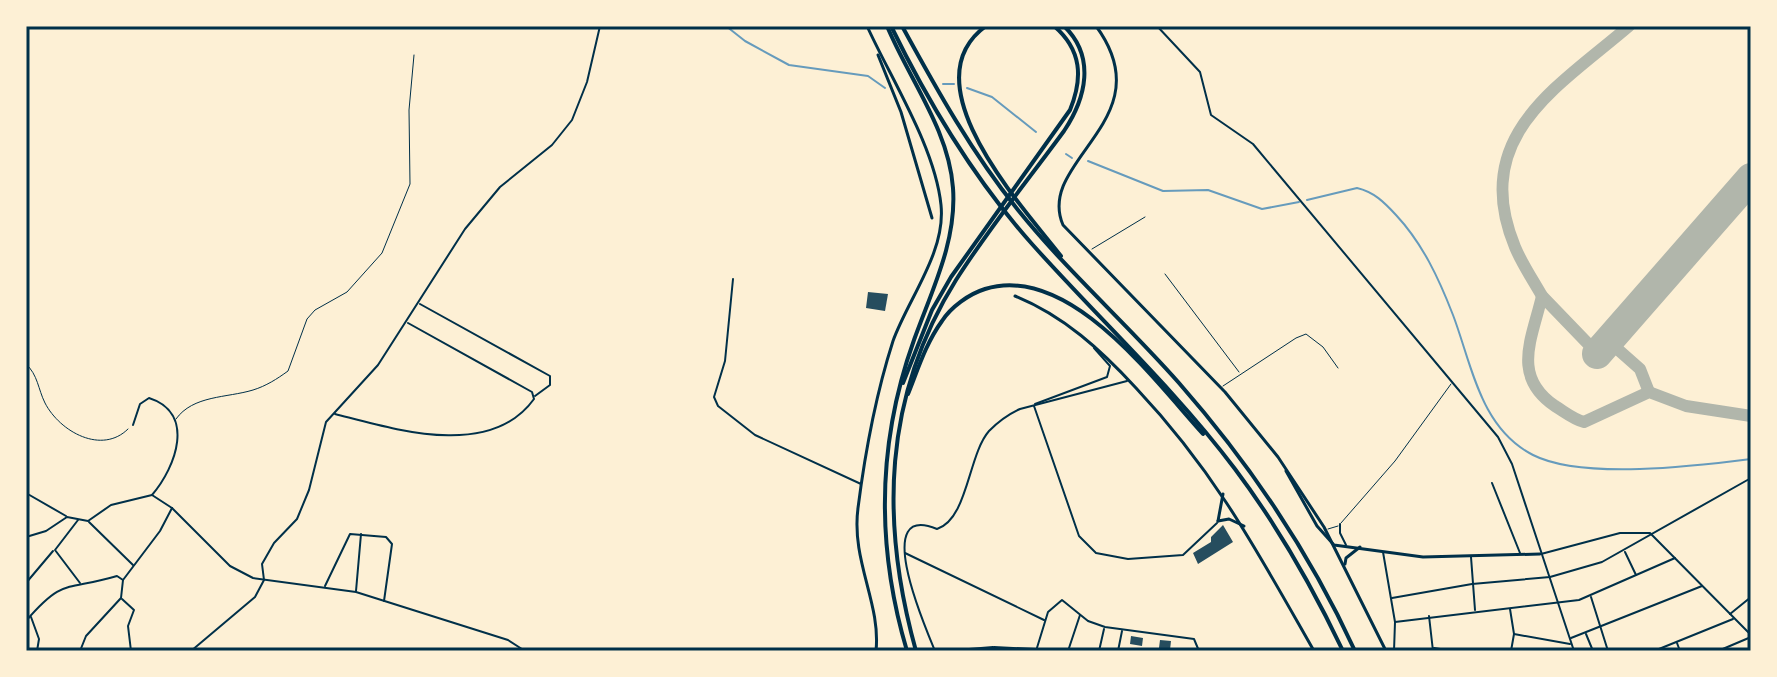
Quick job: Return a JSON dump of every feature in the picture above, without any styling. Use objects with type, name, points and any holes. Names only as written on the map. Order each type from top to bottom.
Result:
[{"type":"highway","points":[[889,26],[939,134],[953,190],[953,213],[945,255],[913,342],[886,458],[883,507],[887,561],[907,651]]},
{"type":"highway","points":[[889,26],[959,148],[1003,209],[1181,403],[1235,468],[1294,559],[1343,651]]},
{"type":"highway","points":[[902,26],[944,104],[993,177],[1079,280],[1177,381],[1233,448],[1303,552],[1355,651]]},
{"type":"highway","points":[[986,26],[974,36],[962,60],[960,87],[968,120],[1001,178],[1079,280]]},
{"type":"highway","points":[[898,396],[932,310],[1065,121],[1079,85],[1075,53],[1054,26]]},
{"type":"highway","points":[[1016,190],[1072,120],[1083,95],[1085,63],[1078,45],[1064,26]]},
{"type":"highway","points":[[916,651],[893,538],[892,481],[903,407],[913,372],[941,306],[996,218]]},
{"type":"highway","points":[[903,407],[931,339],[952,310],[978,292],[993,287],[1032,286],[1061,297],[1110,336],[1235,468]]},
{"type":"main road","points":[[866,26],[901,112],[932,218]]},
{"type":"main road","points":[[866,26],[929,159],[942,215],[930,258],[894,341],[862,484],[857,544],[874,615],[876,651]]},
{"type":"main road","points":[[1096,26],[1112,61],[1112,103],[1099,134],[1062,183],[1058,203],[1066,231],[1221,387],[1278,457],[1324,527],[1386,651]]},
{"type":"main road","points":[[1015,296],[1049,311],[1081,334],[1167,421],[1246,527],[1314,651]]},
{"type":"main road","points":[[1278,457],[1317,526],[1334,545],[1423,557],[1540,554]]},
{"type":"main road","points":[[1223,494],[1218,521],[1229,519],[1246,527]]},
{"type":"main road","points":[[1346,569],[1346,558],[1360,547]]},
{"type":"street","points":[[191,651],[255,597],[264,580],[262,564],[274,543],[297,519],[309,490],[326,422],[378,365],[408,323],[465,229],[500,187],[552,145],[572,120],[587,82],[600,26]]},
{"type":"street","points":[[1157,26],[1200,72],[1211,115],[1253,144],[1506,450],[1574,651]]},
{"type":"street","points":[[733,279],[725,361],[714,397],[716,403],[725,414],[755,435],[862,484]]},
{"type":"street","points":[[333,413],[408,431],[467,434],[495,428],[514,418],[551,384],[548,375],[420,304]]},
{"type":"street","points":[[408,323],[535,396]]},
{"type":"street","points":[[935,651],[915,602],[905,553],[905,534],[911,527],[924,524],[937,529],[951,521],[988,432],[1012,413],[1109,374],[1110,366],[1081,334]]},
{"type":"street","points":[[1034,405],[1112,382],[1130,381]]},
{"type":"street","points":[[88,521],[111,505],[152,495],[172,463],[180,431],[176,419],[166,407],[149,398],[140,404],[133,425]]},
{"type":"street","points":[[1034,405],[1079,536],[1096,553],[1128,559],[1183,555],[1218,521]]},
{"type":"street","points":[[1392,598],[1472,584],[1550,577],[1602,562],[1750,481]]},
{"type":"street","points":[[1492,483],[1520,555]]},
{"type":"street","points":[[26,493],[67,517],[88,521],[133,565]]},
{"type":"street","points":[[152,495],[172,508],[230,566],[264,580],[356,592],[508,640],[525,651]]},
{"type":"street","points":[[80,651],[93,627],[121,598],[123,580],[160,531],[172,508]]},
{"type":"street","points":[[26,537],[46,531],[67,517]]},
{"type":"street","points":[[26,583],[78,520]]},
{"type":"street","points":[[1340,524],[1346,546]]},
{"type":"street","points":[[1540,554],[1620,533],[1650,533],[1751,636],[1718,651]]},
{"type":"street","points":[[356,592],[361,534]]},
{"type":"street","points":[[325,587],[347,536],[386,537],[391,541],[384,601]]},
{"type":"street","points":[[55,550],[81,584]]},
{"type":"street","points":[[1383,550],[1395,622],[1394,651]]},
{"type":"street","points":[[1625,551],[1636,576]]},
{"type":"street","points":[[905,553],[1045,620]]},
{"type":"street","points":[[1471,556],[1475,612]]},
{"type":"street","points":[[1395,622],[1558,603],[1591,596],[1675,558]]},
{"type":"street","points":[[26,621],[50,593],[117,576],[123,580]]},
{"type":"street","points":[[1570,639],[1703,586]]},
{"type":"street","points":[[1591,596],[1608,651]]},
{"type":"street","points":[[1730,614],[1751,597]]},
{"type":"street","points":[[121,598],[134,610],[128,626],[131,651]]},
{"type":"street","points":[[945,651],[1037,650],[1048,612],[1062,600],[1080,615],[1105,627],[1194,639],[1199,651]]},
{"type":"street","points":[[1510,608],[1514,634],[1511,651]]},
{"type":"street","points":[[1068,651],[1080,615]]},
{"type":"street","points":[[30,616],[39,639],[37,651]]},
{"type":"street","points":[[1429,616],[1433,649],[1453,651]]},
{"type":"street","points":[[1654,651],[1735,618]]},
{"type":"street","points":[[1099,651],[1105,627]]},
{"type":"street","points":[[1118,651],[1122,630]]},
{"type":"street","points":[[1585,632],[1593,651]]},
{"type":"street","points":[[1514,634],[1572,644]]},
{"type":"street","points":[[1676,642],[1680,651]]},
{"type":"lane","points":[[176,419],[184,409],[198,402],[256,389],[288,371],[307,319],[315,310],[347,292],[382,253],[410,184],[409,110],[414,55]]},
{"type":"lane","points":[[1086,253],[1145,217]]},
{"type":"lane","points":[[1165,274],[1241,374]]},
{"type":"lane","points":[[1221,387],[1306,334],[1323,347],[1338,368]]},
{"type":"lane","points":[[1324,527],[1334,529],[1340,524],[1395,461],[1451,384]]},
{"type":"path","points":[[26,364],[33,372],[48,407],[85,439],[117,439],[133,425]]},
{"type":"building","points":[[868,292],[888,294],[885,311],[866,308]]},
{"type":"building","points":[[1223,525],[1233,542],[1198,564],[1193,553],[1211,542],[1211,537]]},
{"type":"building","points":[[1131,636],[1143,638],[1142,646],[1130,644]]},
{"type":"building","points":[[1160,640],[1171,641],[1170,650],[1159,648]]},
{"type":"waterway","points":[[726,26],[745,41],[789,65],[868,76],[885,88]]},
{"type":"waterway","points":[[943,84],[954,84]]},
{"type":"waterway","points":[[967,88],[992,97],[1036,132]]},
{"type":"waterway","points":[[1066,154],[1072,158]]},
{"type":"waterway","points":[[1088,161],[1163,191],[1208,190],[1262,209],[1299,202]]},
{"type":"waterway","points":[[1307,200],[1357,188],[1378,198],[1396,215],[1436,275],[1489,412],[1515,443],[1533,455],[1554,463],[1609,469],[1751,459]]},
{"type":"taxiway","points":[[1542,296],[1515,247],[1504,208],[1503,174],[1512,144],[1528,118],[1550,93],[1629,26]]},
{"type":"taxiway","points":[[1595,351],[1542,296],[1530,342],[1529,369],[1541,394],[1573,417],[1584,422],[1649,392],[1686,406],[1751,416]]},
{"type":"taxiway","points":[[1614,346],[1640,369],[1649,392]]},
{"type":"runway","points":[[1597,354],[1751,178]]}]
